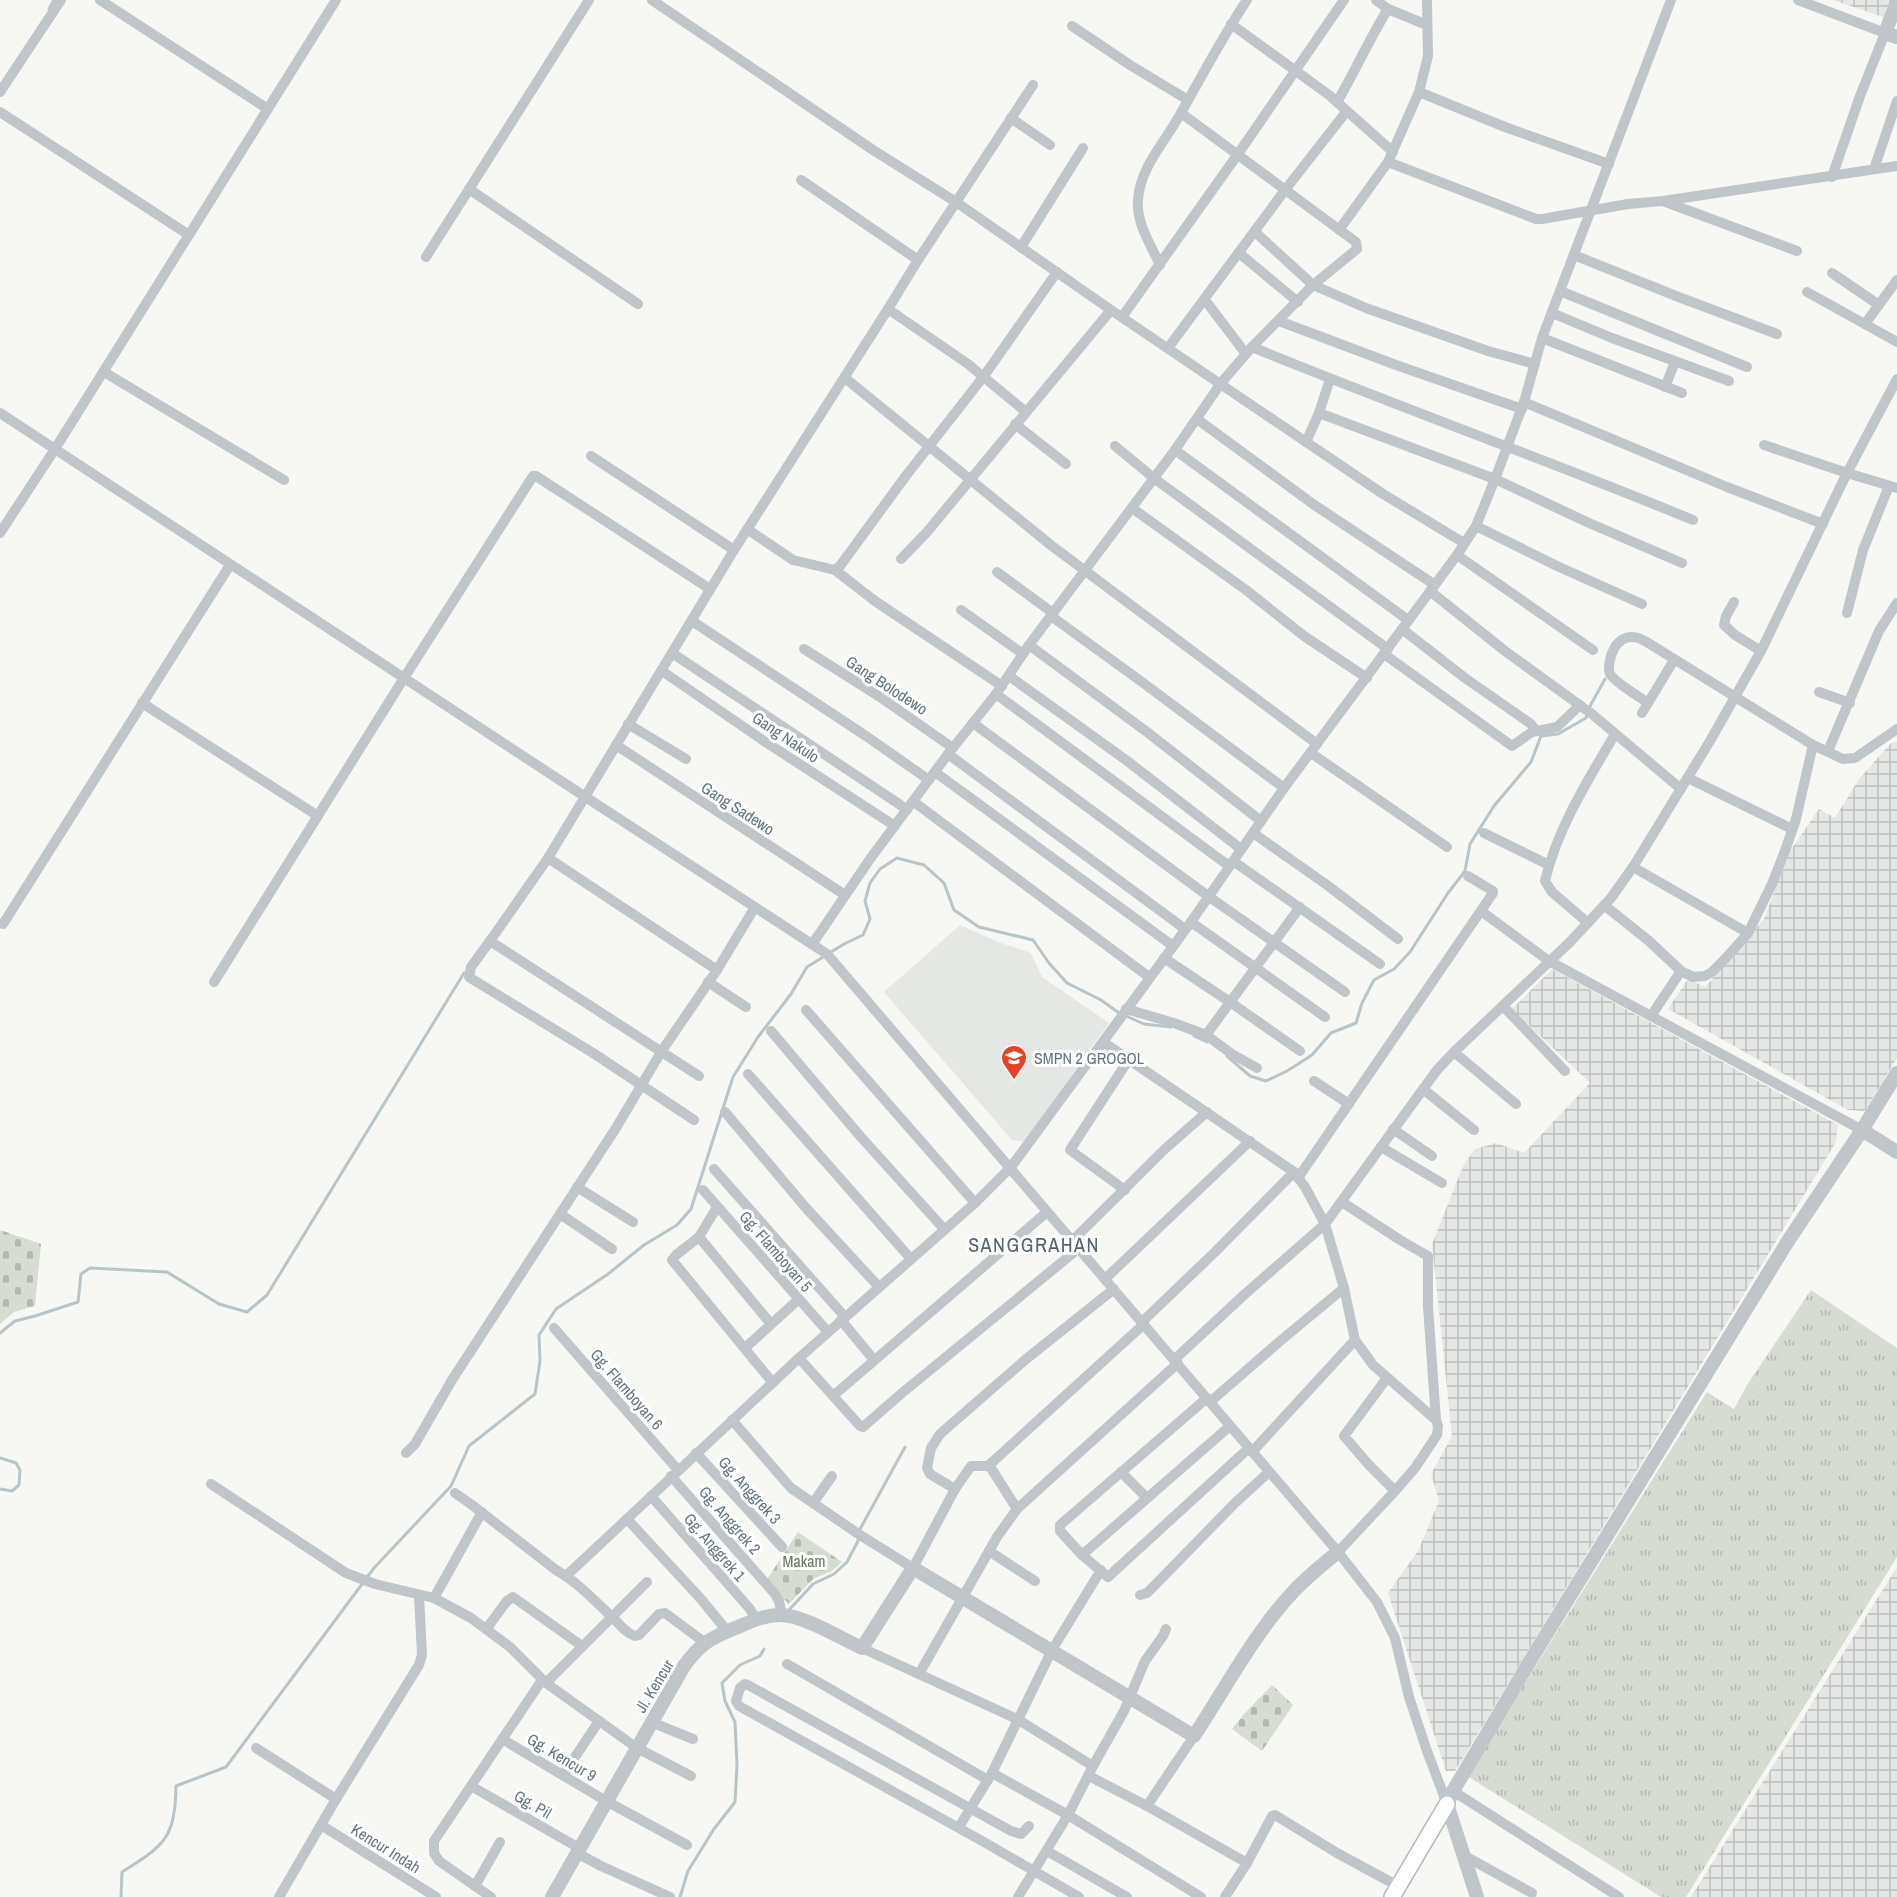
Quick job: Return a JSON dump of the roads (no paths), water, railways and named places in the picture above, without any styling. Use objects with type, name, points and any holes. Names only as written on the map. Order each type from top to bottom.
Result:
[{"type":"main road","points":[[1395,1891],[1450,1797]]},
{"type":"street","points":[[0,93],[61,0]]},
{"type":"street","points":[[100,0],[268,109]]},
{"type":"street","points":[[0,533],[55,450],[336,0]]},
{"type":"street","points":[[426,256],[589,0]]},
{"type":"street","points":[[652,0],[864,144],[956,202],[1383,494],[1464,543]]},
{"type":"street","points":[[1160,265],[1143,230],[1138,213],[1138,196],[1143,176],[1247,0]]},
{"type":"street","points":[[1122,317],[1344,0]]},
{"type":"street","points":[[1376,0],[1388,9],[1427,25]]},
{"type":"street","points":[[1339,230],[1391,157],[1419,92],[1428,56],[1427,0]]},
{"type":"street","points":[[566,1576],[799,1358],[975,1203],[1011,1167],[1173,946],[1284,788],[1457,555],[1476,526],[1508,446],[1523,405],[1542,338],[1671,0]]},
{"type":"street","points":[[1798,0],[1891,35]]},
{"type":"street","points":[[1832,177],[1860,96],[1891,35],[1897,3]]},
{"type":"street","points":[[1337,102],[1355,72],[1370,38],[1388,9]]},
{"type":"street","points":[[1231,24],[1337,102],[1391,157],[1536,219],[1897,166]]},
{"type":"street","points":[[1071,26],[1188,100]]},
{"type":"street","points":[[694,1120],[593,1053],[469,977],[471,967],[548,858],[747,529],[918,260],[1033,85]]},
{"type":"street","points":[[1419,92],[1505,127],[1609,164]]},
{"type":"street","points":[[1874,169],[1897,101]]},
{"type":"street","points":[[0,112],[189,235]]},
{"type":"street","points":[[1168,348],[1346,112]]},
{"type":"street","points":[[820,948],[844,895],[999,690],[1026,649],[1155,478],[1221,383],[1249,350],[1313,285],[1357,249],[1356,242],[1181,113]]},
{"type":"street","points":[[1011,118],[1050,145]]},
{"type":"street","points":[[1021,247],[1083,148]]},
{"type":"street","points":[[801,180],[918,260]]},
{"type":"street","points":[[469,189],[639,304]]},
{"type":"street","points":[[1663,201],[1797,251]]},
{"type":"street","points":[[1255,232],[1313,285],[1366,308],[1488,351],[1535,364]]},
{"type":"street","points":[[1239,253],[1298,302]]},
{"type":"street","points":[[1574,255],[1777,334]]},
{"type":"street","points":[[835,570],[984,376],[1057,272]]},
{"type":"street","points":[[1832,273],[1880,305]]},
{"type":"street","points":[[1865,324],[1897,280]]},
{"type":"street","points":[[1560,291],[1747,367]]},
{"type":"street","points":[[1807,292],[1897,342]]},
{"type":"street","points":[[1205,300],[1249,350],[1508,446],[1693,520]]},
{"type":"street","points":[[888,309],[984,376],[1026,412]]},
{"type":"street","points":[[901,559],[971,480],[1111,310]]},
{"type":"street","points":[[1552,313],[1729,381]]},
{"type":"street","points":[[1279,321],[1406,369],[1523,405],[1823,524]]},
{"type":"street","points":[[1542,338],[1682,393]]},
{"type":"street","points":[[1665,387],[1675,362]]},
{"type":"street","points":[[104,372],[284,480]]},
{"type":"street","points":[[844,378],[1052,546],[1314,749],[1448,847]]},
{"type":"street","points":[[1306,442],[1319,413],[1330,379]]},
{"type":"street","points":[[919,1674],[989,1551],[1017,1509],[1325,1224],[1423,1089],[1454,1052],[1588,923],[1634,867],[1761,651],[1847,473],[1897,379]]},
{"type":"street","points":[[0,413],[820,948],[1011,1167],[1338,1552],[1377,1602],[1395,1638],[1409,1697],[1426,1751],[1450,1797],[1463,1855],[1477,1897]]},
{"type":"street","points":[[1319,413],[1495,479],[1682,563]]},
{"type":"street","points":[[1197,419],[1432,588],[1505,651],[1585,709],[1681,789]]},
{"type":"street","points":[[1015,424],[1066,464]]},
{"type":"street","points":[[1764,445],[1893,487],[1863,550],[1847,613]]},
{"type":"street","points":[[1114,446],[1512,746],[1526,735],[1557,727],[1585,709]]},
{"type":"street","points":[[1175,450],[1405,625],[1465,678],[1531,724],[1536,731]]},
{"type":"street","points":[[591,456],[734,550]]},
{"type":"street","points":[[214,982],[404,678],[534,476],[710,589]]},
{"type":"street","points":[[1132,508],[1246,590],[1304,636],[1367,678]]},
{"type":"street","points":[[1476,526],[1642,604]]},
{"type":"street","points":[[747,529],[793,560],[835,570],[1231,864],[1300,907],[1380,964]]},
{"type":"street","points":[[1457,555],[1593,650]]},
{"type":"street","points":[[3,924],[230,565]]},
{"type":"street","points":[[997,572],[1284,788]]},
{"type":"street","points":[[1734,602],[1726,615],[1724,625],[1735,635],[1761,651]]},
{"type":"street","points":[[1828,751],[1879,631],[1897,603]]},
{"type":"street","points":[[960,610],[1026,649],[1147,732],[1261,821]]},
{"type":"street","points":[[692,621],[866,736],[932,776],[1173,946]]},
{"type":"street","points":[[1674,660],[1645,708],[1611,675],[1612,653],[1617,643],[1629,636],[1638,637],[1813,745],[1843,759],[1856,758],[1894,731]]},
{"type":"street","name":"Gang Bolodewo","points":[[804,649],[880,697],[1188,925],[1256,967],[1325,1017]]},
{"type":"street","points":[[672,653],[900,804],[910,806],[1149,977]]},
{"type":"street","name":"Gang Nakulo","points":[[662,671],[895,826]]},
{"type":"street","points":[[1009,676],[1126,760],[1241,849]]},
{"type":"street","points":[[1819,692],[1850,703]]},
{"type":"street","points":[[142,703],[318,816]]},
{"type":"street","points":[[973,723],[1208,896],[1345,992]]},
{"type":"street","points":[[628,724],[686,759]]},
{"type":"street","points":[[1588,923],[1547,886],[1545,881],[1549,865],[1568,819],[1615,735]]},
{"type":"street","name":"Gang Sadewo","points":[[616,745],[844,895]]},
{"type":"street","points":[[1605,905],[1660,950],[1681,971],[1693,977],[1705,976],[1712,972],[1748,933],[1772,884],[1792,829],[1813,745]]},
{"type":"street","points":[[1688,778],[1792,829]]},
{"type":"street","points":[[1253,833],[1398,939]]},
{"type":"street","points":[[1484,833],[1549,865]]},
{"type":"street","points":[[548,858],[717,970]]},
{"type":"street","points":[[1634,867],[1748,933]]},
{"type":"street","points":[[988,1466],[1143,1323],[1296,1175],[1349,1104],[1494,892],[1468,876]]},
{"type":"street","points":[[406,1453],[415,1444],[452,1380],[616,1128],[640,1085],[717,970],[755,907]]},
{"type":"street","points":[[1206,1035],[1300,907]]},
{"type":"street","points":[[1481,911],[1549,961],[1862,1130],[1897,1152]]},
{"type":"street","points":[[490,941],[699,1076]]},
{"type":"street","points":[[1164,958],[1300,1051]]},
{"type":"street","points":[[1651,1016],[1681,971]]},
{"type":"street","points":[[708,982],[746,1007]]},
{"type":"street","points":[[1503,1006],[1565,1071]]},
{"type":"street","points":[[806,1010],[975,1203]]},
{"type":"street","points":[[1125,1010],[1174,1023],[1206,1035],[1232,1054],[1257,1068]]},
{"type":"street","points":[[771,1031],[860,1136],[944,1229]]},
{"type":"street","points":[[1103,1042],[1250,1141],[1296,1175],[1325,1224],[1344,1288],[1354,1340],[1373,1365],[1436,1420]]},
{"type":"street","points":[[1454,1052],[1516,1104]]},
{"type":"street","points":[[1125,1190],[1070,1150],[1129,1059]]},
{"type":"street","points":[[1450,1797],[1530,1661],[1782,1250],[1897,1073]]},
{"type":"street","points":[[748,1074],[911,1259]]},
{"type":"street","points":[[1314,1081],[1349,1104]]},
{"type":"street","points":[[1423,1089],[1474,1130]]},
{"type":"street","points":[[725,1112],[806,1208],[879,1287]]},
{"type":"street","points":[[799,1358],[860,1426],[865,1426],[1075,1245],[1166,1148],[1207,1112]]},
{"type":"street","points":[[1394,1129],[1432,1155]]},
{"type":"street","points":[[1105,1279],[1250,1141]]},
{"type":"street","points":[[1381,1147],[1442,1183]]},
{"type":"street","points":[[714,1169],[843,1319],[874,1360]]},
{"type":"street","points":[[577,1187],[633,1222]]},
{"type":"street","name":"Gg. Flamboyan 5","points":[[703,1190],[828,1332]]},
{"type":"street","points":[[1147,1806],[1278,1610],[1308,1577],[1338,1552],[1395,1491],[1437,1435],[1428,1307],[1428,1256],[1342,1202]]},
{"type":"street","points":[[717,1207],[699,1237],[672,1260],[773,1383]]},
{"type":"street","points":[[833,1396],[1047,1212]]},
{"type":"street","points":[[560,1214],[612,1249]]},
{"type":"street","points":[[699,1237],[771,1324]]},
{"type":"street","points":[[1344,1288],[1121,1472],[1060,1525],[1061,1532],[1082,1555],[1108,1577],[1251,1450],[1354,1340]]},
{"type":"street","points":[[955,1489],[930,1474],[927,1468],[931,1448],[940,1434],[1025,1360],[1114,1289]]},
{"type":"street","points":[[745,1348],[799,1299]]},
{"type":"street","name":"Gg. Flamboyan 6","points":[[554,1328],[675,1473]]},
{"type":"street","points":[[1387,1378],[1344,1436],[1395,1491]]},
{"type":"street","points":[[732,1420],[784,1481],[813,1503],[962,1598],[1194,1736]]},
{"type":"street","points":[[1082,1555],[1230,1426]]},
{"type":"street","name":"Gg. Anggrek 3","points":[[696,1453],[782,1547]]},
{"type":"street","points":[[1017,1509],[994,1471],[988,1466],[971,1466],[955,1489],[913,1568],[862,1648],[1017,1719],[1091,1771],[1247,1863]]},
{"type":"street","points":[[1121,1472],[1147,1498]]},
{"type":"street","points":[[1140,1595],[1147,1593],[1235,1503],[1269,1472]]},
{"type":"street","name":"Gg. Anggrek 2","points":[[675,1473],[775,1594],[782,1616]]},
{"type":"street","points":[[813,1503],[831,1476]]},
{"type":"street","points":[[211,1484],[346,1573],[375,1584],[434,1598],[453,1607],[487,1628],[544,1681],[637,1748],[691,1776]]},
{"type":"street","points":[[455,1494],[566,1576],[629,1635],[635,1636],[642,1632],[659,1614],[665,1613],[704,1642]]},
{"type":"street","name":"Gg. Anggrek 1","points":[[651,1497],[750,1609],[756,1619]]},
{"type":"street","points":[[434,1598],[482,1512]]},
{"type":"street","points":[[627,1519],[727,1631]]},
{"type":"street","points":[[989,1551],[1035,1581]]},
{"type":"street","points":[[959,1827],[990,1776],[1052,1650],[1101,1570]]},
{"type":"street","points":[[491,1897],[439,1861],[433,1847],[434,1841],[544,1681],[647,1582]]},
{"type":"street","points":[[279,1897],[336,1798],[419,1665],[422,1655],[419,1595]]},
{"type":"street","points":[[487,1628],[507,1601],[513,1597],[582,1646]]},
{"type":"street","name":"Jl. Kencur","points":[[552,1897],[684,1666],[704,1642],[756,1619],[782,1616],[800,1619],[862,1648]]},
{"type":"street","points":[[1018,1897],[1068,1815],[1130,1697],[1145,1661],[1164,1636],[1166,1629]]},
{"type":"street","points":[[788,1664],[990,1776],[1068,1815],[1201,1897]]},
{"type":"street","points":[[1029,1826],[1021,1834],[1017,1833],[748,1685],[745,1684],[740,1688],[736,1701],[739,1706],[1034,1869],[1079,1897]]},
{"type":"street","points":[[563,1775],[599,1721]]},
{"type":"street","points":[[651,1722],[693,1739]]},
{"type":"street","name":"Gg. Kencur 9","points":[[502,1739],[606,1801],[687,1845]]},
{"type":"street","points":[[256,1748],[336,1798]]},
{"type":"street","name":"Gg. Pil","points":[[471,1786],[601,1866],[670,1897]]},
{"type":"street","points":[[1450,1797],[1619,1897]]},
{"type":"street","points":[[1225,1897],[1247,1863],[1272,1816],[1275,1815],[1395,1891]]},
{"type":"street","name":"Kencur Indah","points":[[321,1825],[436,1897]]},
{"type":"street","points":[[475,1886],[500,1842]]},
{"type":"street","points":[[1047,1851],[1126,1897]]},
{"type":"street","points":[[1463,1855],[1532,1893]]},
{"type":"waterway","points":[[49,9],[54,0]]},
{"type":"waterway","points":[[1589,708],[1605,679]]},
{"type":"waterway","points":[[1227,1056],[1250,1076],[1266,1081],[1312,1055],[1331,1033],[1356,1023],[1362,1003],[1374,980],[1394,969],[1410,952],[1465,871],[1470,844],[1494,806],[1531,762],[1541,736],[1558,734],[1586,718],[1587,714]]},
{"type":"waterway","points":[[121,1897],[122,1872],[158,1847],[170,1829],[176,1786],[226,1767],[374,1568],[451,1486],[469,1446],[535,1394],[540,1361],[539,1335],[556,1309],[608,1274],[644,1245],[677,1225],[691,1209],[733,1077],[807,967],[863,935],[870,919],[865,901],[870,883],[880,869],[897,858],[924,865],[944,883],[954,910],[979,927],[1033,940],[1067,983],[1101,1000],[1119,1013]]},
{"type":"waterway","points":[[0,1333],[15,1321],[78,1302],[81,1274],[90,1268],[167,1272],[219,1304],[247,1312],[267,1295],[464,973]]},
{"type":"waterway","points":[[1126,1016],[1144,1024],[1171,1027]]},
{"type":"waterway","points":[[1194,1036],[1207,1042]]},
{"type":"waterway","points":[[789,1610],[813,1584],[834,1574],[847,1562],[858,1541],[859,1531],[905,1447]]},
{"type":"waterway","points":[[0,1458],[16,1463],[20,1470],[19,1485],[12,1491],[0,1489]]},
{"type":"waterway","points":[[680,1897],[688,1871],[714,1829],[735,1802],[737,1765],[735,1722],[725,1701],[722,1683],[740,1665],[760,1656],[764,1649]]},
{"type":"place","name":"SMPN 2 GROGOL","points":[[1014,1081]]},
{"type":"district","name":"SANGGRAHAN","points":[[1034,1244]]},
{"type":"park label","name":"Makam","points":[[804,1561]]}]
